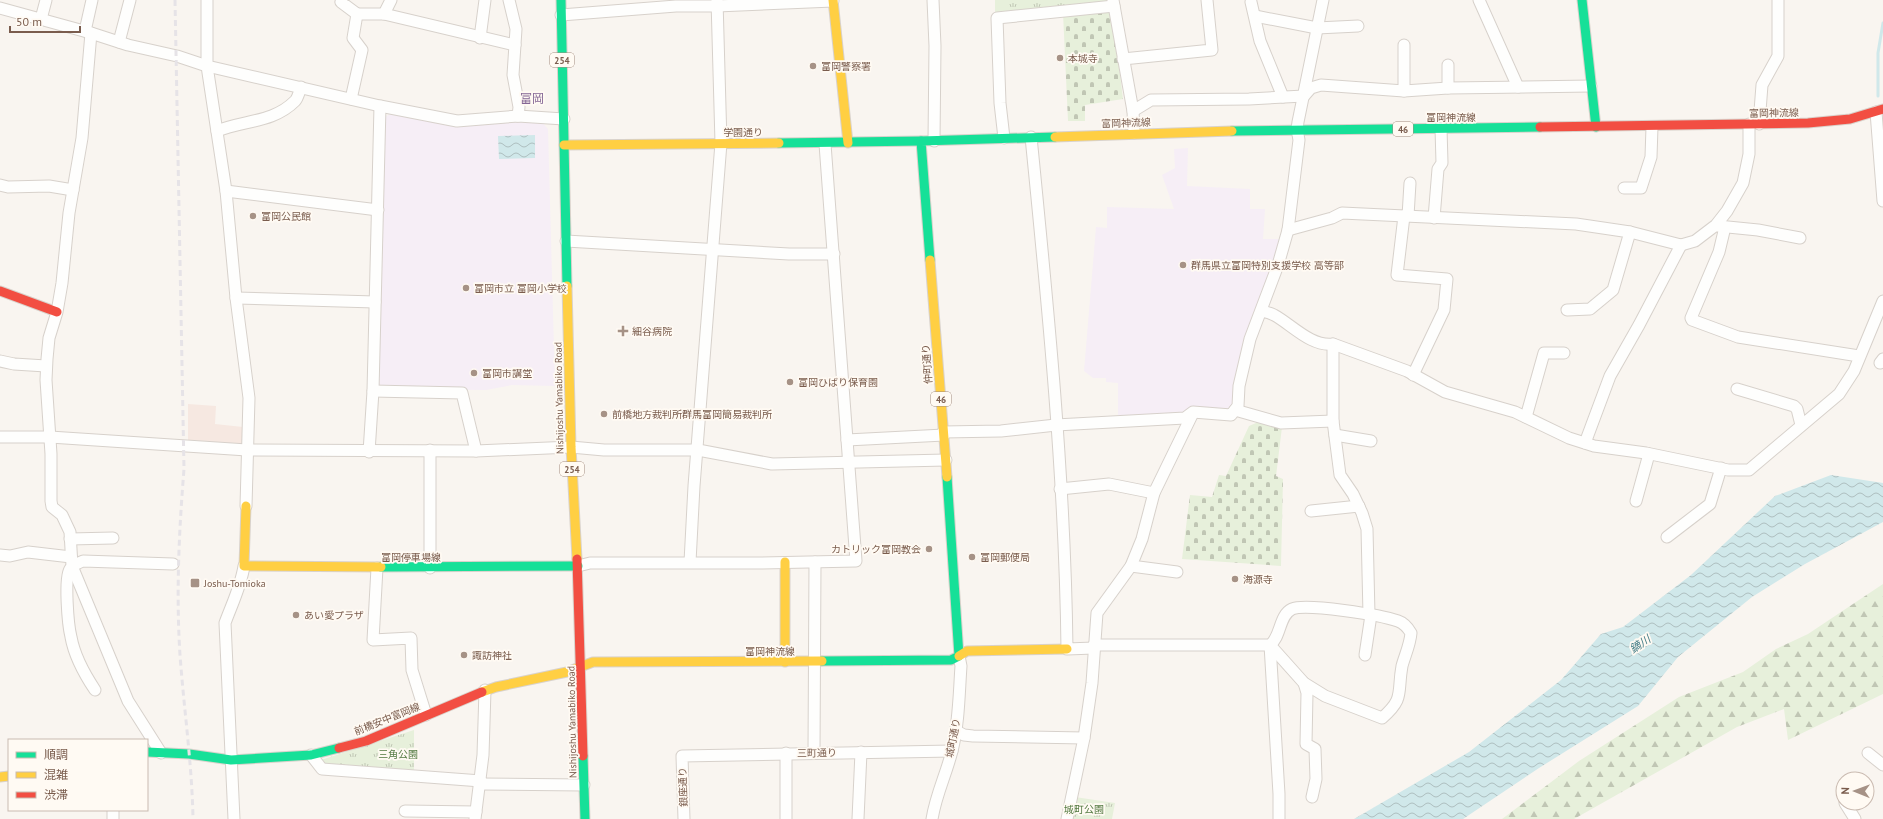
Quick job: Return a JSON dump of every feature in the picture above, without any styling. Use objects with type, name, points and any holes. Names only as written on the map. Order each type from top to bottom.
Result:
[{"type":"main road","name":"Nishijoshu Yamabiko Road","points":[[561,0],[571,447],[582,667],[585,819]]},
{"type":"main road","points":[[833,0],[848,143]]},
{"type":"main road","points":[[1582,0],[1596,127]]},
{"type":"main road","name":"富岡神流線","points":[[921,141],[1134,133],[1297,129],[1652,127],[1808,123],[1850,119],[1880,111]]},
{"type":"main road","name":"学園通り","points":[[564,145],[721,143],[825,144],[921,141]]},
{"type":"main road","name":"仲町通り","points":[[921,141],[946,460],[959,656]]},
{"type":"main road","points":[[0,291],[57,312]]},
{"type":"main road","points":[[244,566],[246,506]]},
{"type":"main road","points":[[785,562],[786,662]]},
{"type":"main road","name":"富岡停車場線","points":[[244,566],[430,568],[578,566]]},
{"type":"main road","name":"富岡神流線","points":[[582,667],[593,662],[815,662],[951,660],[967,651],[1067,649]]},
{"type":"main road","name":"前橋安中富岡線","points":[[148,752],[189,754],[231,760],[311,755],[366,741],[485,690],[582,667]]},
{"type":"street","points":[[41,19],[46,0]]},
{"type":"street","points":[[92,0],[88,32],[82,138],[73,190],[57,312],[49,338],[46,366],[50,437],[51,501],[52,506],[62,515],[70,532],[72,562],[128,701],[161,753]]},
{"type":"street","points":[[119,42],[130,0]]},
{"type":"street","points":[[207,0],[208,66],[226,191],[236,298],[249,398],[246,506]]},
{"type":"street","points":[[342,0],[341,2],[357,14],[384,14],[515,46]]},
{"type":"street","points":[[384,14],[391,0]]},
{"type":"street","points":[[480,38],[484,0]]},
{"type":"street","points":[[509,0],[516,29],[512,76],[519,107],[518,116]]},
{"type":"street","points":[[561,15],[717,3],[833,0]]},
{"type":"street","points":[[933,0],[935,46],[934,141]]},
{"type":"street","points":[[1123,59],[1212,50],[1207,0]]},
{"type":"street","points":[[847,440],[1001,431],[1056,425],[1185,418],[1193,412],[1231,415],[1238,406],[1239,386],[1250,339],[1262,311],[1288,230],[1299,140],[1297,129],[1323,0]]},
{"type":"street","points":[[1479,0],[1518,87]]},
{"type":"street","points":[[1778,0],[1778,56],[1762,85],[1743,183],[1721,226],[1719,252],[1697,302],[1692,320],[1738,336],[1859,356]]},
{"type":"street","points":[[1251,2],[1260,41],[1282,97]]},
{"type":"street","points":[[690,562],[721,143],[717,3]]},
{"type":"street","points":[[1004,138],[1000,103],[997,18],[1114,3],[1133,111],[1134,133]]},
{"type":"street","points":[[2,5],[41,19],[119,42],[177,56],[208,66],[380,106],[457,121],[518,116],[564,119]]},
{"type":"street","points":[[351,99],[362,50],[353,38],[357,14]]},
{"type":"street","points":[[1255,16],[1317,28],[1358,26]]},
{"type":"street","points":[[1404,44],[1404,91]]},
{"type":"street","points":[[1448,65],[1448,88]]},
{"type":"street","points":[[1133,111],[1151,100],[1249,99],[1304,96],[1311,88],[1321,85],[1404,91],[1448,88],[1591,86]]},
{"type":"street","points":[[217,131],[233,124],[269,118],[296,101],[301,87]]},
{"type":"street","points":[[369,452],[373,391],[380,106]]},
{"type":"street","points":[[1880,111],[1883,202]]},
{"type":"street","points":[[1624,188],[1641,188],[1651,157],[1652,127]]},
{"type":"street","points":[[1434,218],[1438,169],[1442,163],[1441,128]]},
{"type":"street","points":[[1031,137],[1055,384],[1056,425],[1066,572],[1067,649],[1094,647],[1270,645],[1275,641],[1284,616],[1290,609],[1304,607],[1370,615],[1399,621],[1404,624],[1410,633],[1402,667],[1399,696],[1394,708],[1382,718],[1326,696],[1304,683],[1270,645]]},
{"type":"street","points":[[578,566],[590,563],[856,561],[825,144]]},
{"type":"street","points":[[1410,183],[1397,275],[1447,279],[1444,310],[1414,375]]},
{"type":"street","points":[[0,186],[49,186],[73,190]]},
{"type":"street","points":[[226,191],[378,210]]},
{"type":"street","points":[[1288,230],[1326,220],[1342,213],[1576,224],[1630,232],[1681,245],[1695,241],[1721,226],[1758,230],[1800,238]]},
{"type":"street","points":[[1567,310],[1590,309],[1613,290],[1630,232]]},
{"type":"street","points":[[566,241],[789,254],[834,254]]},
{"type":"street","points":[[1585,443],[1610,376],[1640,325],[1681,245]]},
{"type":"street","points":[[236,298],[375,302]]},
{"type":"street","points":[[1262,311],[1273,314],[1298,332],[1326,345],[1333,344],[1414,375],[1445,392],[1526,417],[1563,436],[1585,443],[1721,468],[1749,470],[1839,394],[1854,371],[1883,301]]},
{"type":"street","points":[[1333,344],[1333,421],[1340,475],[1359,506],[1367,529],[1369,544],[1370,615],[1365,655]]},
{"type":"street","points":[[1526,417],[1544,353],[1564,353]]},
{"type":"street","points":[[0,361],[14,364],[46,366]]},
{"type":"street","points":[[1744,388],[1794,406],[1797,409],[1801,425]]},
{"type":"street","points":[[373,391],[462,393],[476,451]]},
{"type":"street","points":[[1235,410],[1281,423],[1333,421]]},
{"type":"street","points":[[1067,819],[1084,738],[1092,684],[1097,613],[1132,566],[1142,539],[1154,493],[1193,412]]},
{"type":"street","points":[[1335,435],[1371,441]]},
{"type":"street","points":[[0,438],[50,437],[247,450],[369,452],[430,450],[476,451],[571,447],[604,450],[698,450],[772,464],[946,460]]},
{"type":"street","points":[[430,450],[430,568]]},
{"type":"street","points":[[1636,501],[1649,454]]},
{"type":"street","points":[[1667,537],[1710,504],[1721,468]]},
{"type":"street","points":[[1060,489],[1110,484],[1154,493]]},
{"type":"street","points":[[1311,511],[1359,506]]},
{"type":"street","points":[[70,538],[113,538]]},
{"type":"street","points":[[0,555],[10,556],[28,552],[72,562],[83,561],[173,564]]},
{"type":"street","points":[[72,562],[68,571],[66,596],[71,636],[84,670],[95,690]]},
{"type":"street","points":[[814,753],[815,562]]},
{"type":"street","points":[[234,819],[225,623],[234,597],[241,583],[244,566]]},
{"type":"street","points":[[1132,566],[1177,572]]},
{"type":"street","points":[[377,568],[373,640],[411,638],[412,670],[426,715]]},
{"type":"street","points":[[1270,645],[1279,794],[1279,819]]},
{"type":"street","name":"城町通り","points":[[932,819],[935,798],[952,752],[956,731],[961,666],[959,656]]},
{"type":"street","points":[[1304,683],[1307,693],[1306,744],[1315,749],[1316,779],[1312,797]]},
{"type":"street","points":[[406,811],[476,815],[483,755],[485,690]]},
{"type":"street","points":[[956,731],[959,734],[973,736],[1084,738]]},
{"type":"street","points":[[858,819],[861,752]]},
{"type":"street","name":"三町通り","points":[[682,756],[786,753],[952,752]]},
{"type":"street","points":[[786,753],[786,819]]},
{"type":"street","points":[[1868,753],[1883,765]]},
{"type":"street","points":[[311,755],[322,769],[481,782],[584,785]]},
{"type":"street","name":"銀座通り","points":[[682,756],[684,819]]},
{"type":"shaded area","name":"富岡市立 富岡小学校","points":[[392,113],[540,120],[548,129],[555,386],[512,385],[486,390],[377,389],[385,117]]},
{"type":"shaded area","name":"群馬県立富岡特別支援学校 高等部","points":[[1188,148],[1187,186],[1250,189],[1250,209],[1265,209],[1263,239],[1282,239],[1236,397],[1231,407],[1227,410],[1185,416],[1118,421],[1118,383],[1106,382],[1106,378],[1093,378],[1084,371],[1096,227],[1107,228],[1107,207],[1174,209],[1162,175],[1175,168],[1174,149]]},
{"type":"shaded area","points":[[188,404],[216,406],[215,424],[243,427],[243,441],[240,444],[188,440]]},
{"type":"green space","points":[[995,0],[1108,0],[1109,3],[995,15]]},
{"type":"green space","points":[[1112,9],[1123,99],[1085,105],[1085,121],[1068,121],[1063,13]]},
{"type":"green space","points":[[1257,419],[1282,427],[1276,476],[1283,479],[1281,566],[1182,559],[1190,495],[1212,497],[1219,475],[1226,476],[1249,426],[1256,423]]},
{"type":"green space","points":[[1883,584],[1883,694],[1788,740],[1784,709],[1737,727],[1574,819],[1502,819],[1579,761],[1679,697],[1743,672],[1776,649],[1808,634]]},
{"type":"green space","name":"三角公園","points":[[414,730],[414,772],[327,767],[321,760]]},
{"type":"green space","name":"城町公園","points":[[1075,797],[1115,803],[1112,819],[1070,819]]},
{"type":"water","points":[[535,135],[535,158],[499,159],[498,136]]},
{"type":"water","name":"鏑川","points":[[1831,475],[1883,483],[1883,522],[1805,564],[1752,597],[1678,657],[1638,706],[1539,768],[1463,819],[1354,819],[1469,752],[1561,680],[1601,634],[1623,627],[1691,575],[1775,496]]},
{"type":"waterway","points":[[1878,96],[1878,53],[1883,23]]},
{"type":"railway","points":[[175,0],[184,469],[179,539],[178,608],[180,655],[190,757],[193,819]]},
{"type":"traffic: fast","points":[[561,0],[567,286]]},
{"type":"traffic: fast","points":[[1582,0],[1596,127]]},
{"type":"traffic: fast","points":[[1232,131],[1540,127]]},
{"type":"traffic: fast","points":[[930,260],[921,141],[1055,137]]},
{"type":"traffic: fast","points":[[779,143],[921,141]]},
{"type":"traffic: fast","points":[[822,661],[951,660],[959,656],[947,477]]},
{"type":"traffic: fast","points":[[381,567],[578,566]]},
{"type":"traffic: fast","points":[[148,752],[189,754],[231,760],[311,755],[339,748]]},
{"type":"traffic: fast","points":[[583,756],[585,819]]},
{"type":"traffic: slow","points":[[833,0],[848,143]]},
{"type":"traffic: slow","points":[[1055,137],[1232,131]]},
{"type":"traffic: slow","points":[[564,145],[779,143]]},
{"type":"traffic: slow","points":[[930,260],[947,477]]},
{"type":"traffic: slow","points":[[567,286],[571,447],[577,559]]},
{"type":"traffic: slow","points":[[246,506],[244,566],[381,567]]},
{"type":"traffic: slow","points":[[785,562],[785,662]]},
{"type":"traffic: slow","points":[[959,656],[967,651],[1067,649]]},
{"type":"traffic: slow","points":[[482,692],[496,687],[567,672],[593,662],[822,661]]},
{"type":"traffic: slow","points":[[0,777],[8,776]]},
{"type":"traffic: jam","points":[[1540,127],[1808,123],[1850,119],[1883,109]]},
{"type":"traffic: jam","points":[[0,291],[57,312]]},
{"type":"traffic: jam","points":[[577,559],[583,756]]},
{"type":"traffic: jam","points":[[339,748],[366,741],[482,692]]},
{"type":"place","name":"本城寺","points":[[1060,58]]},
{"type":"place","name":"富岡警察署","points":[[813,66]]},
{"type":"place","name":"富岡公民館","points":[[253,216]]},
{"type":"place","name":"群馬県立富岡特別支援学校 高等部","points":[[1183,265]]},
{"type":"place","name":"富岡市立 富岡小学校","points":[[466,288]]},
{"type":"place","name":"細谷病院","points":[[623,331]]},
{"type":"place","name":"富岡市講堂","points":[[474,373]]},
{"type":"place","name":"富岡ひばり保育園","points":[[790,382]]},
{"type":"place","name":"前橋地方裁判所群馬富岡簡易裁判所","points":[[604,414]]},
{"type":"place","name":"カトリック富岡教会","points":[[929,549]]},
{"type":"place","name":"富岡郵便局","points":[[972,557]]},
{"type":"place","name":"海源寺","points":[[1235,579]]},
{"type":"place","name":"Joshu-Tomioka","points":[[195,583]]},
{"type":"place","name":"あい愛プラザ","points":[[296,615]]},
{"type":"place","name":"諏訪神社","points":[[464,655]]},
{"type":"district","name":"富岡","points":[[532,98]]}]
